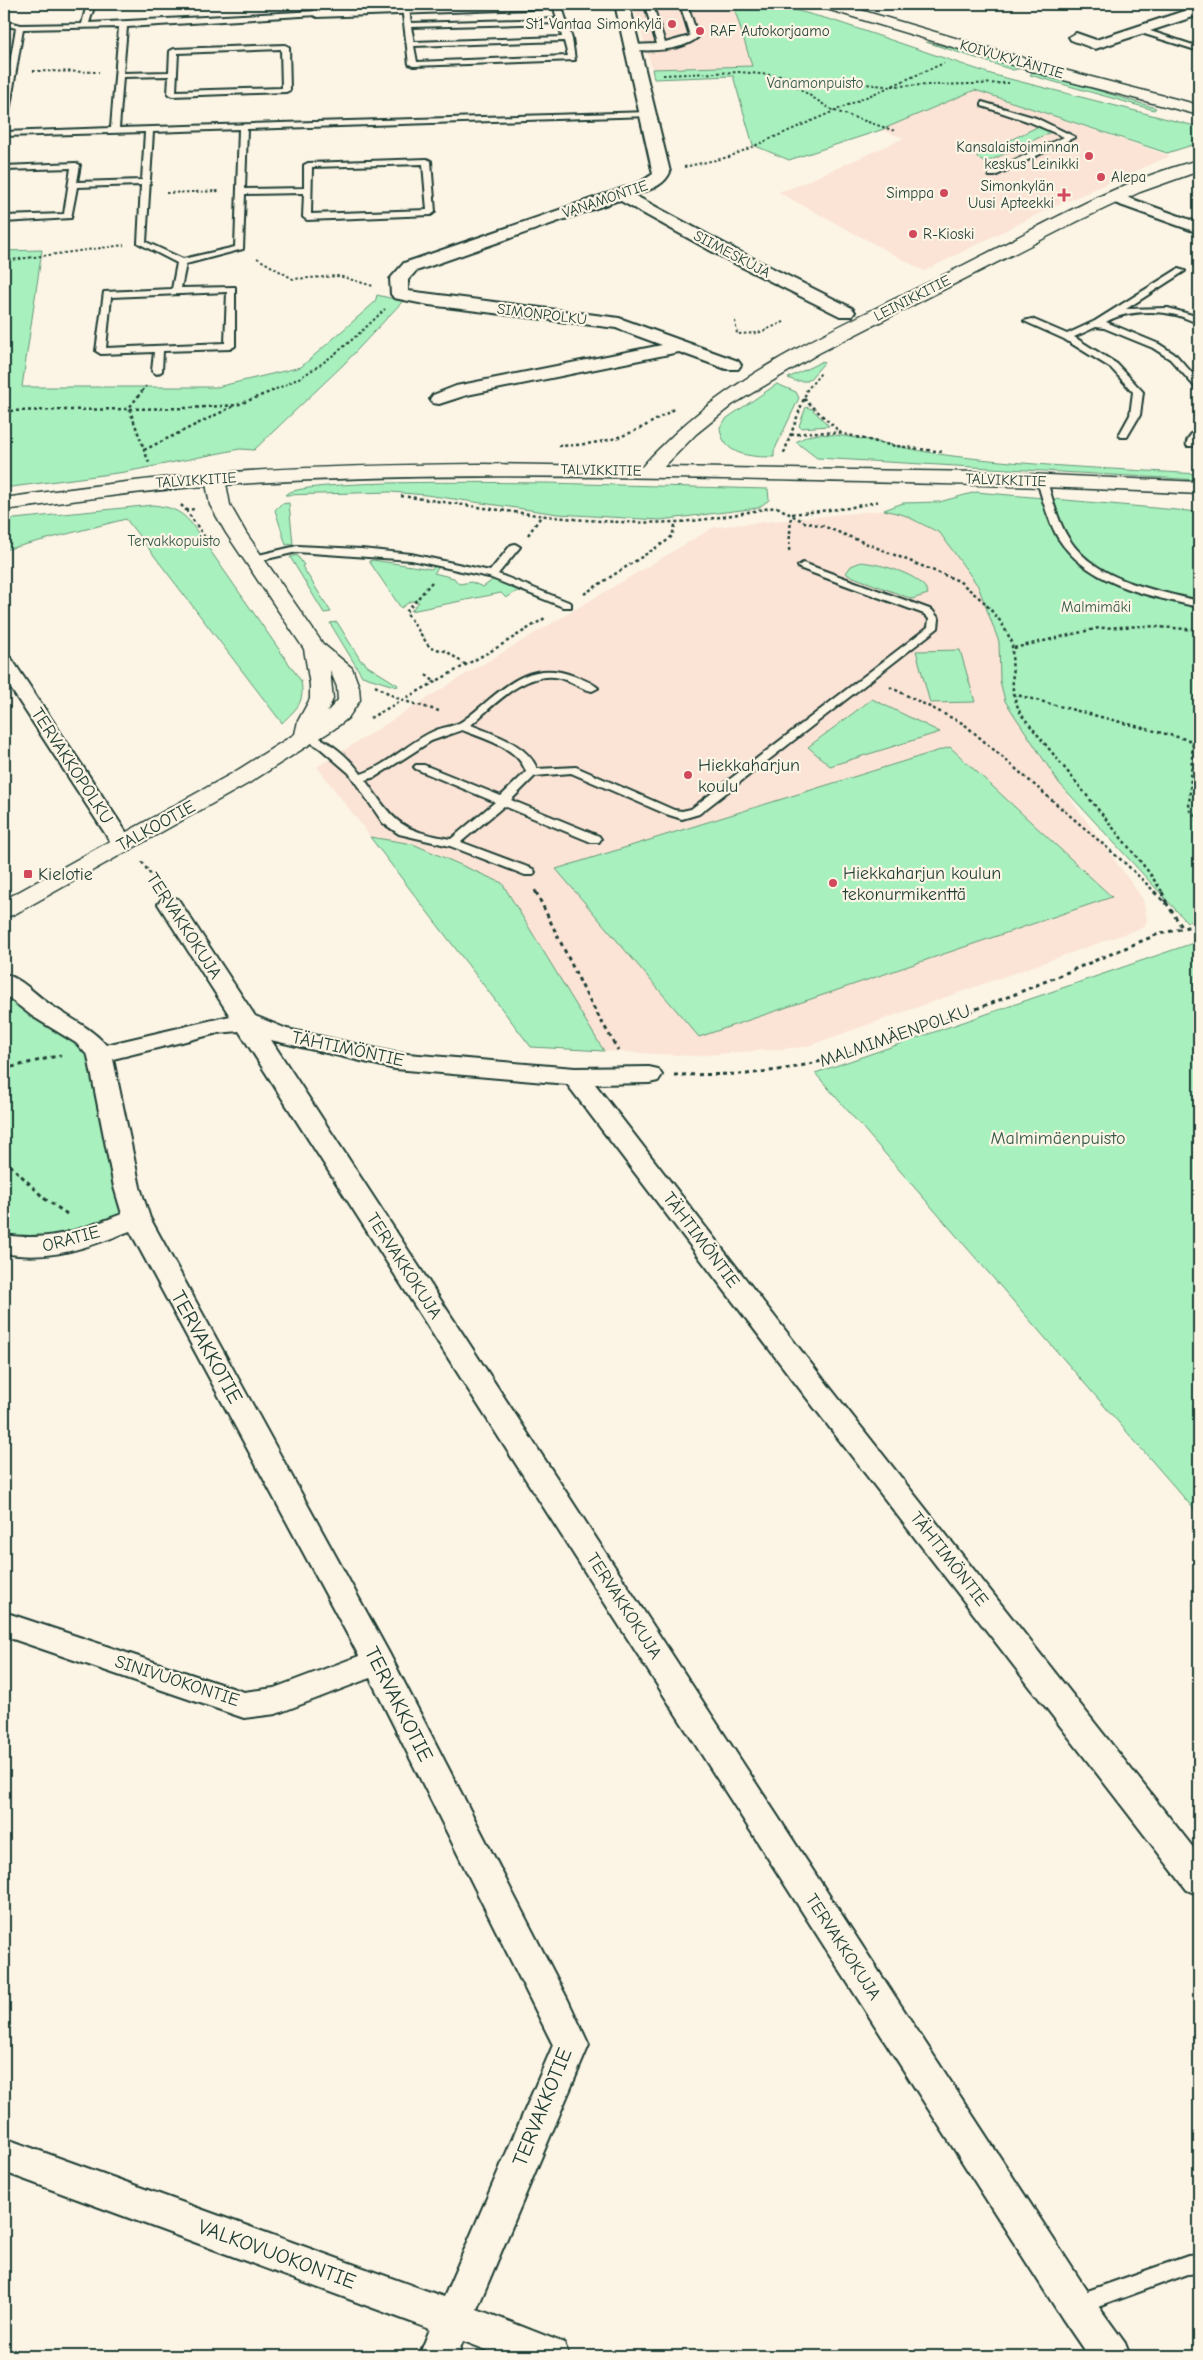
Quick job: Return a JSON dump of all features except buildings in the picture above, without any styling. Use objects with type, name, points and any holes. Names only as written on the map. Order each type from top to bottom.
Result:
[{"type":"main road","name":"KOIVUKYLÄNTIE","points":[[826,4],[1035,67],[1199,110]]},
{"type":"main road","name":"LEINIKKITIE","points":[[649,471],[689,430],[725,401],[762,377],[812,349],[1142,185],[1199,165]]},
{"type":"main road","name":"TALVIKKITIE","points":[[4,504],[149,483],[215,478],[502,469],[1042,480],[1199,488]]},
{"type":"main road","name":"TALKOOTIE","points":[[4,910],[131,850],[340,713],[349,700],[348,686],[341,668],[315,649],[254,559],[220,505],[215,478]]},
{"type":"street","points":[[317,13],[558,4]]},
{"type":"street","name":"VANAMONTIE","points":[[400,294],[399,279],[410,267],[656,180],[662,172],[622,4]]},
{"type":"street","points":[[1072,52],[1199,10]]},
{"type":"street","points":[[1076,37],[1095,45]]},
{"type":"street","name":"SIIMESKUJA","points":[[620,194],[730,254],[846,312]]},
{"type":"street","points":[[1115,198],[1199,228]]},
{"type":"street","name":"SIMONPOLKU","points":[[400,294],[428,300],[619,324],[732,365]]},
{"type":"street","points":[[439,399],[462,390],[653,353],[680,346]]},
{"type":"street","name":"TERVAKKOPOLKU","points":[[4,662],[131,850]]},
{"type":"street","name":"TERVAKKOKUJA","points":[[170,904],[1075,2305],[1112,2356]]},
{"type":"street","points":[[4,982],[41,1010],[85,1037],[95,1048]]},
{"type":"street","name":"TÄHTIMÖNTIE","points":[[95,1048],[218,1025],[247,1022],[281,1035],[395,1061],[575,1076],[799,1368],[1199,1880]]},
{"type":"street","name":"TERVAKKOTIE","points":[[95,1048],[127,1187],[137,1218],[378,1662],[556,2011],[570,2045],[438,2356]]},
{"type":"street","points":[[575,1076],[637,1075]]},
{"type":"street","name":"ORATIE","points":[[4,1244],[22,1249],[40,1249],[64,1244],[137,1218]]},
{"type":"street","name":"SINIVUOKONTIE","points":[[4,1624],[244,1705],[276,1701],[378,1662]]},
{"type":"street","name":"VALKOVUOKONTIE","points":[[4,2155],[454,2319],[550,2356]]},
{"type":"lane","points":[[86,25],[91,4]]},
{"type":"lane","points":[[405,10],[413,64],[572,58],[558,4]]},
{"type":"lane","points":[[631,47],[662,46],[689,40],[694,37],[684,5],[644,4]]},
{"type":"lane","points":[[648,4],[662,46]]},
{"type":"lane","points":[[11,24],[20,27],[123,24],[317,13]]},
{"type":"lane","points":[[408,26],[562,21]]},
{"type":"lane","points":[[115,130],[123,24]]},
{"type":"lane","points":[[4,118],[20,27]]},
{"type":"lane","points":[[1147,28],[1199,40]]},
{"type":"lane","points":[[1147,28],[1199,49]]},
{"type":"lane","points":[[410,44],[568,39]]},
{"type":"lane","points":[[285,46],[286,90],[172,94],[173,74],[174,50],[285,46]]},
{"type":"lane","points":[[4,68],[13,69]]},
{"type":"lane","points":[[120,74],[173,74]]},
{"type":"lane","points":[[985,104],[1033,120],[1071,137],[992,174]]},
{"type":"lane","points":[[4,134],[649,114]]},
{"type":"lane","points":[[149,129],[142,243],[182,262],[239,249],[243,126]]},
{"type":"lane","points":[[428,161],[431,212],[308,217],[308,190],[308,165],[428,161]]},
{"type":"lane","points":[[4,168],[76,165],[68,216],[4,219]]},
{"type":"lane","points":[[74,184],[146,182]]},
{"type":"lane","points":[[240,191],[308,190]]},
{"type":"lane","points":[[176,292],[182,262]]},
{"type":"lane","points":[[1067,338],[1098,323],[1181,271]]},
{"type":"lane","points":[[232,289],[230,346],[101,351],[107,294],[176,292],[232,289]]},
{"type":"lane","points":[[1114,313],[1166,309],[1176,310],[1199,320]]},
{"type":"lane","points":[[1029,321],[1067,338],[1114,366],[1138,392],[1135,415],[1124,435]]},
{"type":"lane","points":[[1098,323],[1156,346],[1173,357],[1199,386]]},
{"type":"lane","points":[[158,371],[159,349]]},
{"type":"lane","points":[[1190,444],[1199,432]]},
{"type":"lane","points":[[1042,480],[1059,530],[1068,545],[1087,563],[1108,576],[1134,588],[1199,604]]},
{"type":"lane","points":[[492,575],[515,547]]},
{"type":"lane","points":[[254,559],[297,549],[361,552],[446,563],[492,575],[567,605]]},
{"type":"lane","points":[[453,843],[503,801],[532,773],[572,769],[670,812],[682,815],[695,812],[933,628],[934,618],[928,612],[803,566]]},
{"type":"lane","points":[[358,779],[371,775],[440,732],[463,726],[519,681],[552,674],[592,688]]},
{"type":"lane","points":[[463,726],[518,753],[531,765],[532,773]]},
{"type":"lane","points":[[306,736],[324,746],[354,771],[387,820],[402,831],[429,840],[453,843],[529,872]]},
{"type":"lane","points":[[420,768],[595,839]]},
{"type":"lane","points":[[1075,2305],[1188,2265],[1199,2264]]},
{"type":"path","points":[[662,172],[729,157],[832,110],[948,61]]},
{"type":"path","points":[[13,69],[120,74]]},
{"type":"path","points":[[639,75],[739,72],[888,86],[1014,84]]},
{"type":"path","points":[[779,76],[832,110],[895,131]]},
{"type":"path","points":[[145,194],[240,191]]},
{"type":"path","points":[[4,261],[142,243]]},
{"type":"path","points":[[239,249],[293,280],[340,276],[400,294]]},
{"type":"path","points":[[144,450],[237,405],[288,385],[340,351],[382,313]]},
{"type":"path","points":[[736,321],[737,334],[758,333],[784,322]]},
{"type":"path","points":[[129,408],[158,371]]},
{"type":"path","points":[[782,458],[806,391],[822,372]]},
{"type":"path","points":[[804,399],[840,433]]},
{"type":"path","points":[[4,412],[189,408],[237,405]]},
{"type":"path","points":[[553,446],[599,444],[620,440],[639,431],[678,407]]},
{"type":"path","points":[[129,408],[150,468],[149,483],[153,500],[176,503],[186,510],[214,549]]},
{"type":"path","points":[[396,496],[542,515],[613,521],[676,522],[777,507],[804,522],[823,526],[959,581],[974,592],[991,609],[1006,630],[1014,648],[1013,694],[1017,707],[1075,784],[1161,888],[1167,904],[1182,927]]},
{"type":"path","points":[[791,514],[848,508],[883,500]]},
{"type":"path","points":[[186,510],[220,505]]},
{"type":"path","points":[[791,514],[790,552],[791,556],[803,566]]},
{"type":"path","points":[[446,563],[426,591],[406,612],[430,648],[446,651],[466,664]]},
{"type":"path","points":[[1014,648],[1099,628],[1146,626],[1199,630]]},
{"type":"path","points":[[426,675],[434,682]]},
{"type":"path","points":[[869,677],[964,724],[1127,865],[1167,904]]},
{"type":"path","points":[[1013,694],[1193,741]]},
{"type":"path","points":[[1199,734],[1193,741],[1188,809],[1199,821]]},
{"type":"path","name":"TERVAKKOKUJA","points":[[131,850],[170,904]]},
{"type":"path","points":[[529,872],[538,899],[587,996],[637,1075]]},
{"type":"path","name":"MALMIMÄENPOLKU","points":[[637,1075],[746,1074],[820,1062],[897,1039],[1013,995],[1156,935],[1199,924]]},
{"type":"path","points":[[1192,925],[1199,928]]},
{"type":"path","points":[[4,1069],[95,1048]]},
{"type":"path","points":[[4,1159],[44,1199]]},
{"type":"shaded area","points":[[633,4],[733,4],[753,66],[652,69]]},
{"type":"shaded area","points":[[975,90],[1170,156],[1036,215],[924,271],[778,192],[794,187],[904,138],[881,130]]},
{"type":"shaded area","name":"Hiekkaharjun koulu","points":[[884,510],[904,515],[940,533],[978,586],[1000,642],[1000,681],[1005,701],[1059,783],[1143,899],[1147,920],[1144,927],[805,1047],[694,1056],[531,1047],[317,767],[461,677],[714,527]]},
{"type":"green space","name":"Vanamonpuisto","points":[[733,4],[772,4],[832,20],[994,75],[1199,127],[1199,143],[1167,153],[975,90],[881,130],[789,160],[753,145],[733,76],[654,79],[652,69],[752,66]]},
{"type":"green space","points":[[926,42],[976,53],[1022,68],[1013,70]]},
{"type":"green space","points":[[1033,71],[1156,108],[1154,110],[1030,75]]},
{"type":"green space","points":[[1037,127],[1051,132],[985,163],[976,157]]},
{"type":"green space","points":[[42,250],[22,387],[217,387],[301,367],[375,302],[377,295],[403,301],[344,364],[254,450],[240,449],[125,472],[4,488],[4,251]]},
{"type":"green space","points":[[823,361],[824,363],[808,381],[795,381],[788,378]]},
{"type":"green space","points":[[777,384],[796,392],[799,398],[774,451],[774,457],[747,455],[732,449],[722,437],[720,427],[727,418]]},
{"type":"green space","points":[[806,407],[812,409],[829,426],[801,428],[799,426]]},
{"type":"green space","points":[[819,434],[852,437],[936,454],[1076,467],[1199,474],[1199,480],[817,458],[796,442],[807,436]]},
{"type":"green space","points":[[452,482],[768,489],[769,500],[758,508],[660,520],[558,514],[426,495],[391,492],[285,495],[299,490],[327,486],[365,484]]},
{"type":"green space","name":"Malmimäki","points":[[976,492],[1199,512],[1199,920],[1187,922],[1059,783],[1005,701],[1000,681],[999,642],[978,586],[940,533],[904,515],[884,510],[903,503],[939,502]]},
{"type":"green space","points":[[289,503],[293,544],[286,545],[275,510],[281,504]]},
{"type":"green space","name":"Tervakkopuisto","points":[[153,505],[174,510],[191,523],[301,681],[302,695],[299,705],[282,723],[126,519],[4,550],[4,520]]},
{"type":"green space","points":[[297,555],[331,612],[324,613],[290,557]]},
{"type":"green space","points":[[373,560],[431,569],[437,565],[440,566],[434,573],[454,578],[459,584],[471,582],[483,587],[494,579],[519,590],[506,598],[501,593],[411,611],[419,602],[411,601],[401,608],[369,561]]},
{"type":"green space","points":[[861,562],[900,571],[918,581],[925,587],[928,594],[912,599],[846,573],[851,566]]},
{"type":"green space","points":[[337,622],[361,661],[364,661],[366,665],[398,685],[397,687],[362,676],[330,623]]},
{"type":"green space","points":[[960,650],[975,702],[930,703],[916,651]]},
{"type":"green space","points":[[872,699],[940,732],[830,766],[808,747]]},
{"type":"green space","name":"Hiekkaharjun koulun tekonurmikenttä","points":[[950,747],[1112,897],[699,1037],[556,869]]},
{"type":"green space","points":[[370,837],[413,844],[502,883],[604,1051],[531,1047]]},
{"type":"green space","name":"Malmimäenpuisto","points":[[1199,941],[1199,1515],[815,1073]]},
{"type":"green space","points":[[4,990],[89,1053],[127,1212],[81,1230],[52,1237],[21,1237],[4,1233]]},
{"type":"place","name":"St1 Vantaa Simonkylä","points":[[672,24]]},
{"type":"place","name":"RAF Autokorjaamo","points":[[700,31]]},
{"type":"place","name":"Kansalaistoiminnan keskus Leinikki","points":[[1089,156]]},
{"type":"place","name":"Alepa","points":[[1101,177]]},
{"type":"place","name":"Simppa","points":[[944,193]]},
{"type":"place","name":"Simonkylän Uusi Apteekki","points":[[1064,195]]},
{"type":"place","name":"R-Kioski","points":[[913,234]]},
{"type":"place","name":"Hiekkaharjun koulu","points":[[688,775]]},
{"type":"place","name":"Kielotie","points":[[28,874]]},
{"type":"place","name":"Hiekkaharjun koulun tekonurmikenttä","points":[[833,883]]}]
